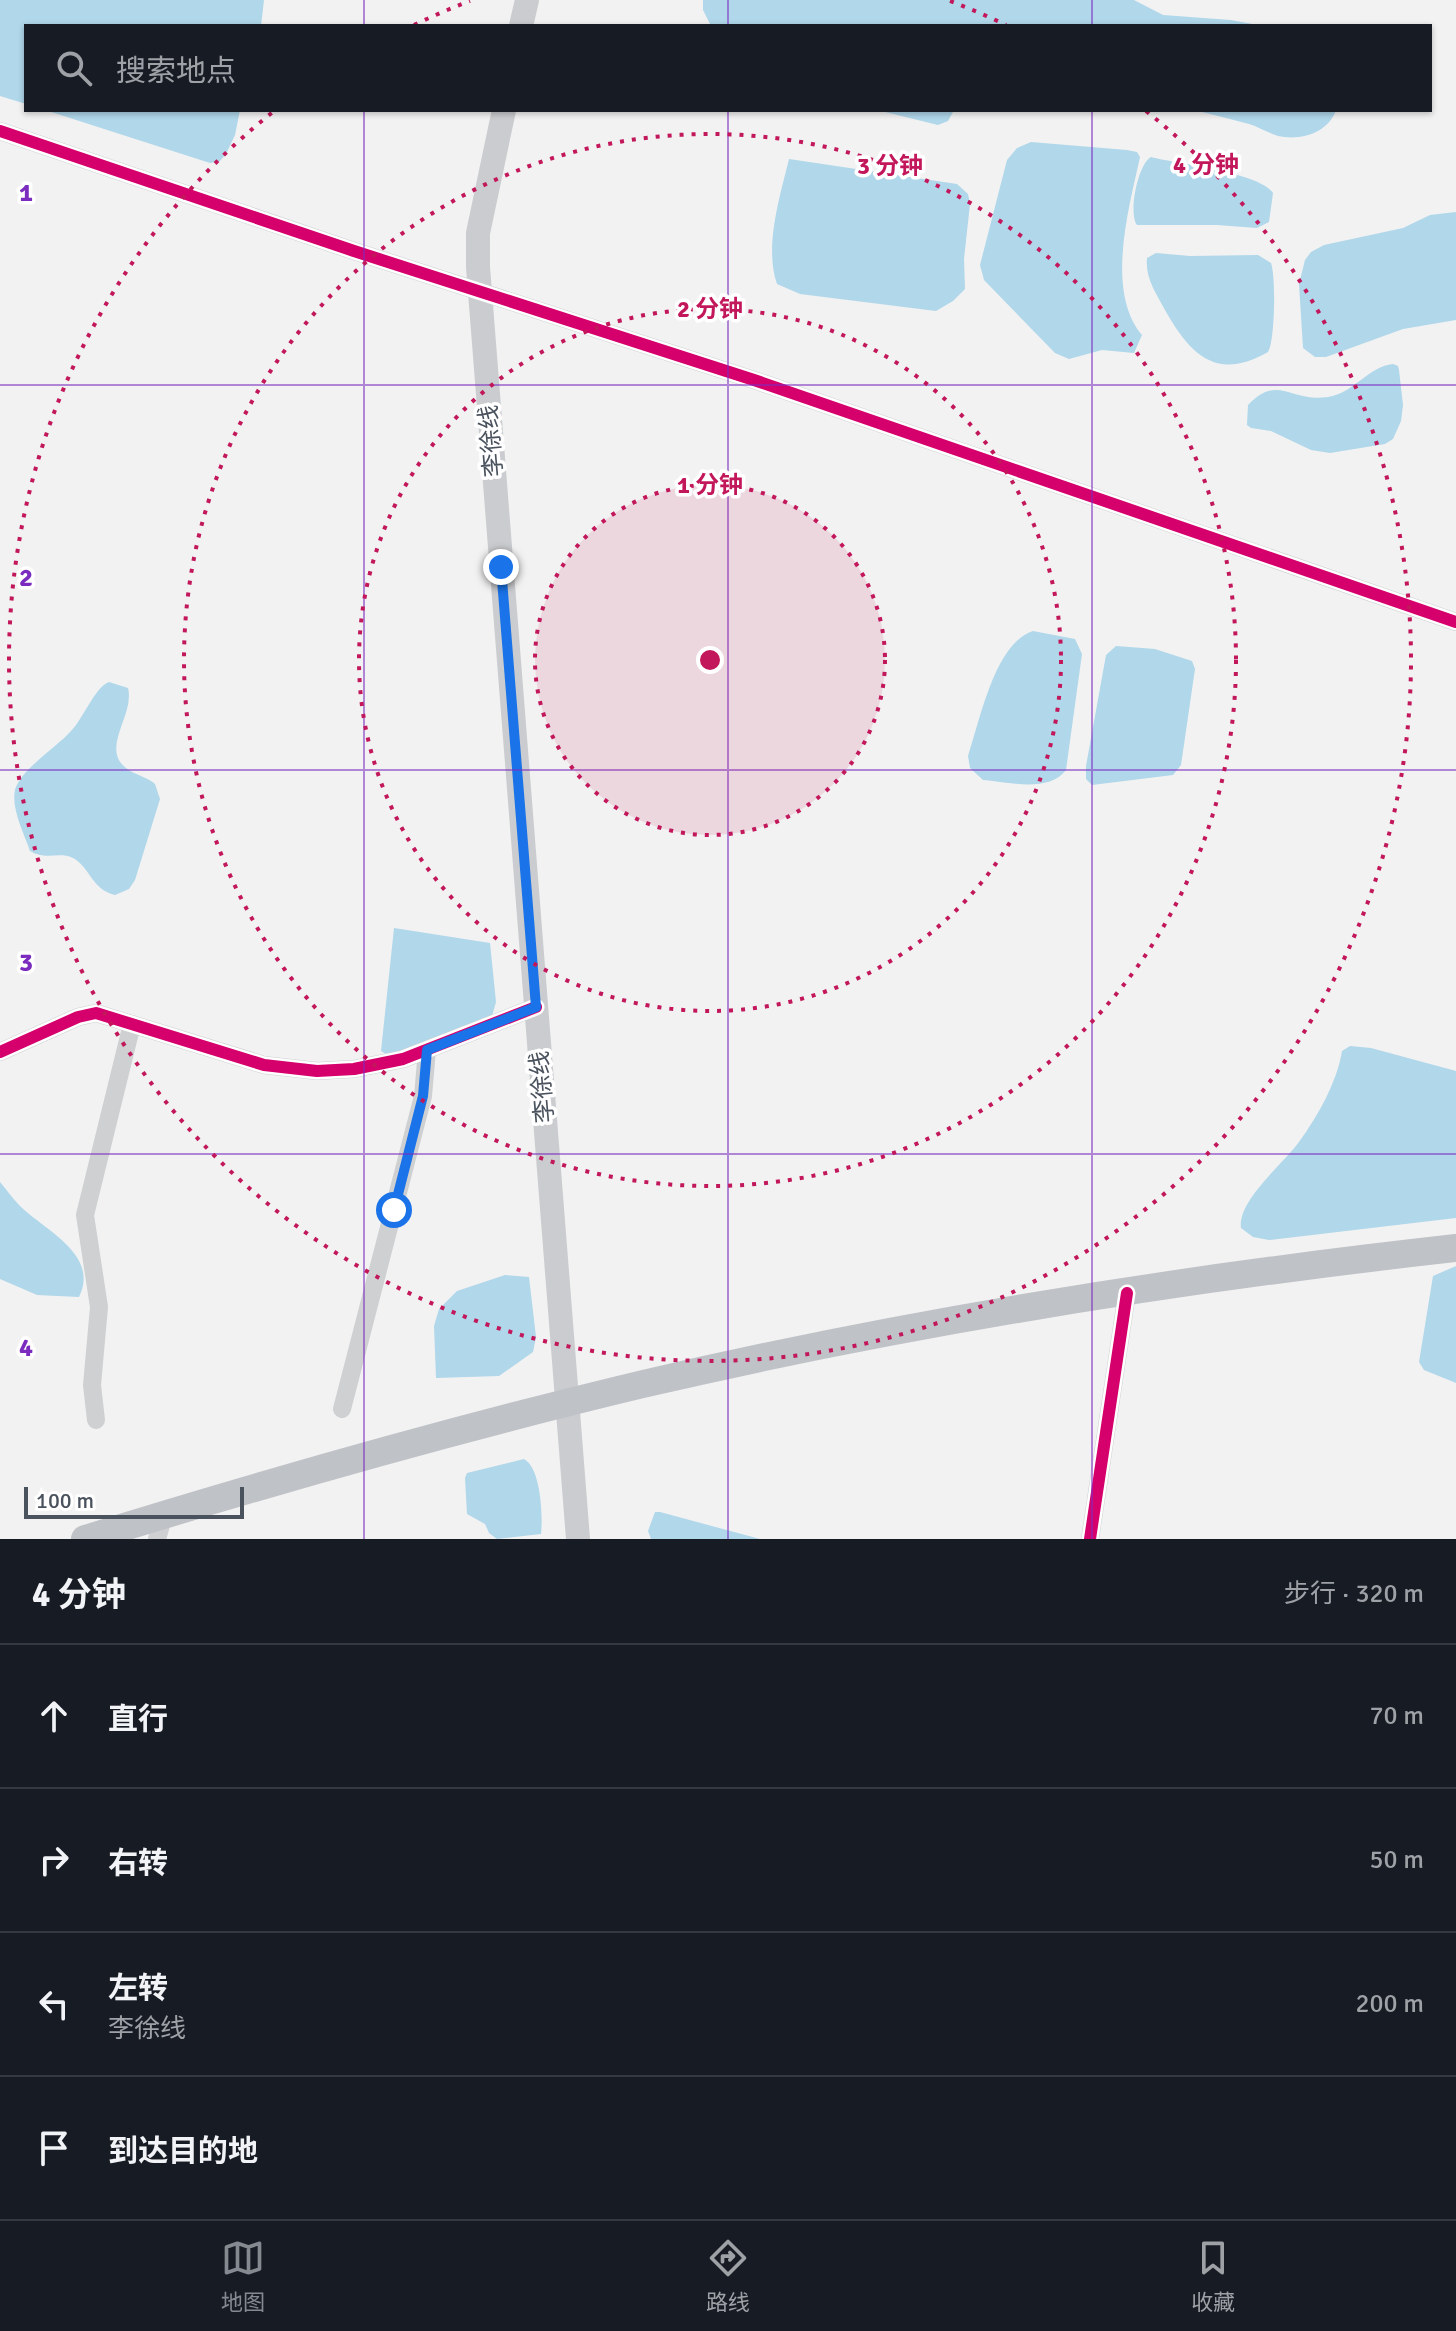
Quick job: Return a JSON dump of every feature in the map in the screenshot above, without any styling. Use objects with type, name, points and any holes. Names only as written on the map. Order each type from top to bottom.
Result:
[{"type":"highway","points":[[85,1539],[161,1527],[470,1428],[829,1344],[1127,1293],[1456,1248]]},
{"type":"main road","points":[[521,24],[527,0]]},
{"type":"main road","name":"李徐线","points":[[504,112],[478,233],[479,291],[578,1539]]},
{"type":"street","points":[[0,131],[754,380],[1456,622]]},
{"type":"street","points":[[0,1052],[78,1017],[96,1013],[264,1065],[301,1071],[375,1066],[427,1050],[536,1007]]},
{"type":"street","points":[[96,1420],[92,1385],[99,1307],[85,1215],[132,1024]]},
{"type":"street","points":[[342,1409],[423,1096],[427,1050]]},
{"type":"street","points":[[1090,1539],[1127,1293]]},
{"type":"water","points":[[0,0],[264,0],[261,24],[24,24],[24,103],[0,96]]},
{"type":"water","points":[[703,0],[1134,0],[1163,15],[1252,24],[710,24],[703,10]]},
{"type":"water","points":[[51,112],[240,112],[235,135],[226,154],[220,161],[210,163]]},
{"type":"water","points":[[885,112],[953,112],[948,121],[938,125]]},
{"type":"water","points":[[1202,112],[1335,112],[1320,130],[1304,136],[1278,136],[1249,124]]},
{"type":"water","points":[[1031,142],[1127,150],[1137,152],[1140,157],[1126,224],[1122,273],[1131,317],[1142,335],[1134,353],[1102,350],[1069,359],[1055,353],[984,280],[980,265],[1007,160],[1017,148]]},
{"type":"water","points":[[1151,157],[1235,174],[1265,186],[1273,193],[1269,222],[1257,228],[1137,225],[1134,219],[1136,189],[1142,169]]},
{"type":"water","points":[[789,159],[957,184],[968,194],[970,204],[964,259],[965,289],[936,311],[800,294],[777,284],[773,270],[773,238]]},
{"type":"water","points":[[1456,212],[1456,320],[1403,329],[1326,357],[1315,357],[1303,348],[1299,284],[1305,260],[1311,252],[1324,245],[1403,228],[1430,215]]},
{"type":"water","points":[[1156,253],[1258,255],[1271,263],[1274,309],[1268,352],[1250,361],[1233,364],[1206,359],[1195,351],[1174,326],[1152,285],[1147,258]]},
{"type":"water","points":[[1393,364],[1399,370],[1403,405],[1401,421],[1393,439],[1385,444],[1330,453],[1311,450],[1271,431],[1247,425],[1248,405],[1268,391],[1328,397],[1346,390],[1376,369]]},
{"type":"water","points":[[1033,631],[1075,639],[1082,654],[1066,770],[1059,777],[1039,784],[983,780],[970,768],[968,756],[984,704],[1008,651],[1020,638]]},
{"type":"water","points":[[1116,646],[1155,649],[1192,661],[1195,669],[1181,765],[1173,775],[1092,785],[1086,779],[1086,766],[1106,655]]},
{"type":"water","points":[[109,682],[128,688],[127,709],[117,741],[119,760],[126,768],[155,784],[160,799],[135,880],[129,889],[115,895],[101,888],[73,858],[30,851],[16,813],[14,797],[18,782],[76,726],[99,690]]},
{"type":"water","points":[[394,928],[490,943],[496,1002],[492,1016],[401,1052],[386,1054],[381,1051]]},
{"type":"water","points":[[1350,1046],[1371,1048],[1456,1071],[1456,1218],[1269,1240],[1253,1237],[1241,1228],[1246,1206],[1306,1132],[1331,1087],[1342,1051]]},
{"type":"water","points":[[0,1182],[20,1206],[55,1234],[76,1256],[82,1268],[83,1282],[79,1297],[37,1295],[0,1279]]},
{"type":"water","points":[[1456,1266],[1456,1383],[1424,1370],[1419,1362],[1433,1276]]},
{"type":"water","points":[[505,1275],[529,1277],[536,1337],[533,1352],[499,1376],[436,1378],[434,1326],[439,1309],[457,1291]]},
{"type":"water","points":[[524,1459],[530,1464],[537,1482],[541,1534],[497,1539],[489,1533],[485,1524],[467,1514],[465,1478],[467,1473]]},
{"type":"water","points":[[655,1512],[760,1539],[651,1539],[648,1531]]},
{"type":"cycle path","points":[[0,131],[354,251],[754,380],[1456,622]]},
{"type":"cycle path","points":[[0,1052],[78,1017],[96,1013],[264,1065],[317,1071],[354,1069],[403,1059],[536,1007]]},
{"type":"cycle path","points":[[1090,1539],[1127,1293]]},
{"type":"route","points":[[394,1210],[423,1096],[427,1050],[536,1007],[501,567]]}]
